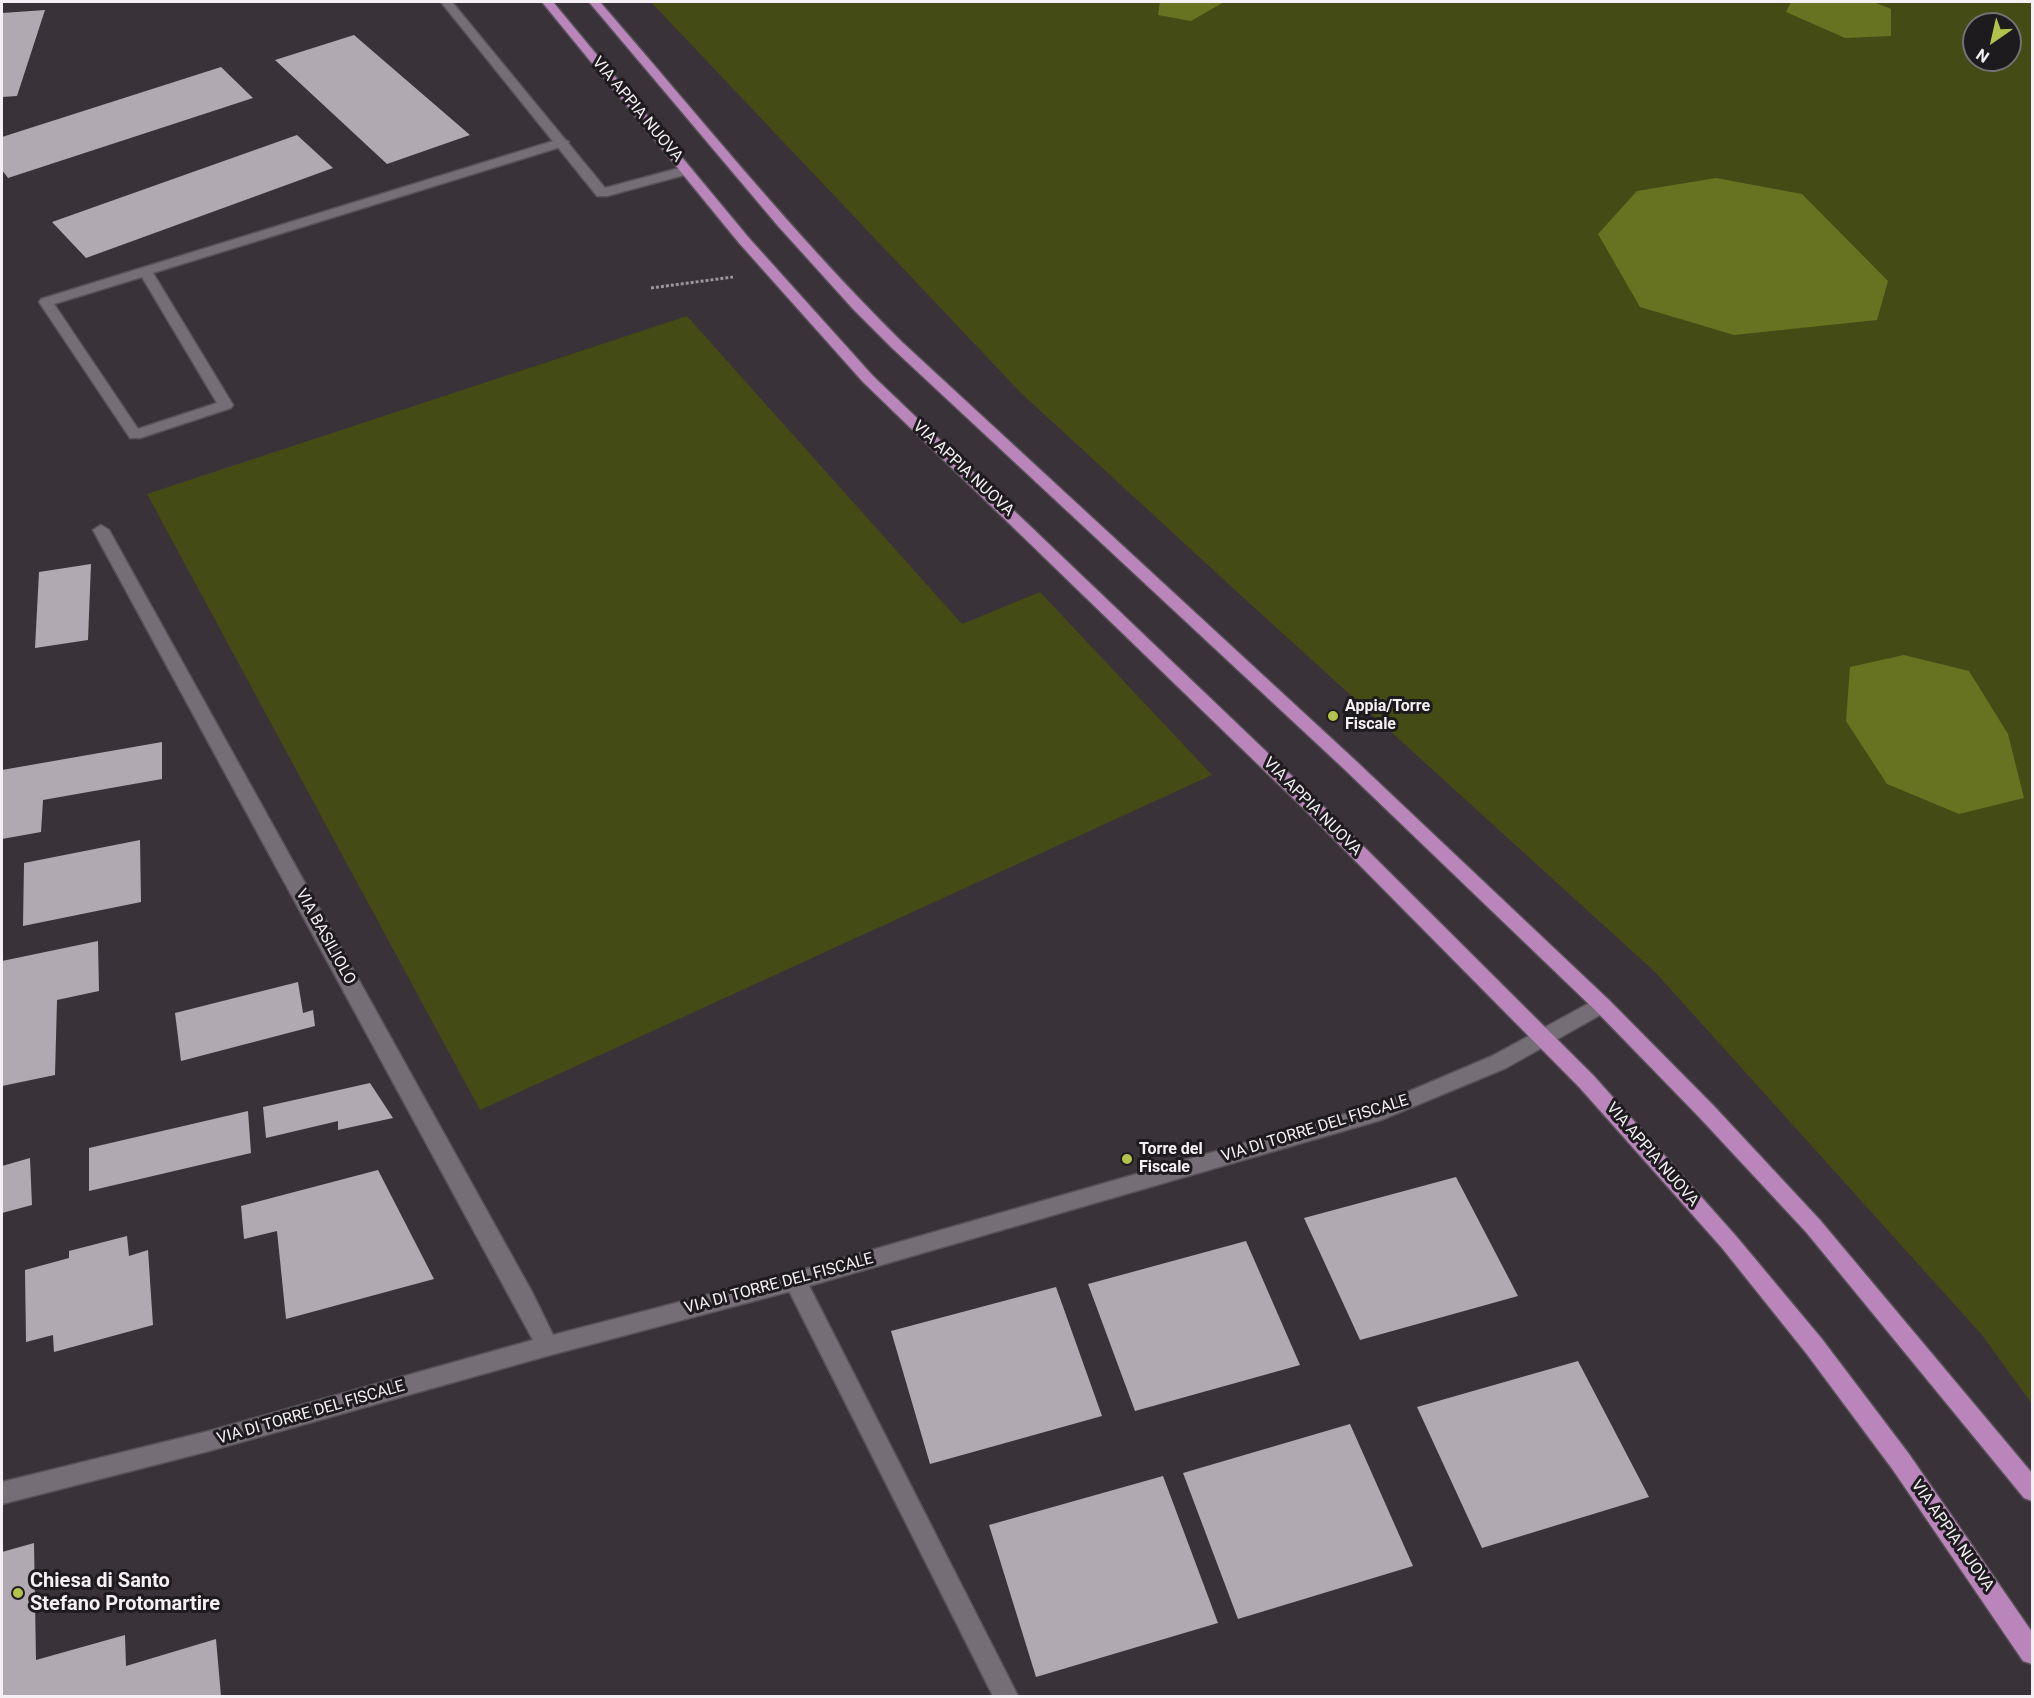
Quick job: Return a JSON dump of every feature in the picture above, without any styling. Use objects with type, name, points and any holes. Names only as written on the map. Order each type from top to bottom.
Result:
[{"type":"main road","name":"VIA APPIA NUOVA","points":[[547,2],[812,320],[868,379],[1309,802],[1544,1036],[1587,1082],[1729,1242],[1806,1337],[1902,1462],[2032,1652]]},
{"type":"main road","points":[[594,2],[783,224],[889,337],[1358,772],[1602,1005],[1706,1111],[1813,1226],[2032,1490]]},
{"type":"street","points":[[446,2],[563,142],[602,193],[687,170]]},
{"type":"street","points":[[145,271],[226,405],[135,435],[46,302],[145,271],[563,142]]},
{"type":"street","name":"VIA BASILIOLO","points":[[101,530],[524,1299],[547,1346]]},
{"type":"street","name":"VIA DI TORRE DEL FISCALE","points":[[2,1493],[209,1441],[547,1346],[795,1281],[1381,1112],[1498,1062],[1602,1005]]},
{"type":"street","points":[[795,1281],[1006,1696]]},
{"type":"path","points":[[651,288],[744,275]]},
{"type":"green space","points":[[651,2],[2032,2],[2032,1404],[1982,1335],[1655,972],[1021,393]]},
{"type":"green space","points":[[1160,2],[1224,2],[1191,21],[1158,15]]},
{"type":"green space","points":[[1791,2],[1874,2],[1891,9],[1891,36],[1845,38],[1786,12]]},
{"type":"green space","points":[[1716,178],[1802,194],[1888,281],[1877,320],[1734,335],[1640,307],[1598,234],[1637,191]]},
{"type":"green space","points":[[687,316],[962,624],[1040,592],[1212,775],[480,1110],[147,494]]},
{"type":"green space","points":[[1904,655],[1969,671],[2008,734],[2024,798],[1959,814],[1887,784],[1846,721],[1850,667]]},
{"type":"building","points":[[45,10],[17,96],[2,97],[2,13]]},
{"type":"building","points":[[354,35],[470,135],[387,164],[275,60]]},
{"type":"building","points":[[221,67],[253,98],[8,178],[2,170],[2,137]]},
{"type":"building","points":[[297,135],[333,168],[86,258],[52,222]]},
{"type":"building","points":[[91,564],[88,640],[35,648],[39,572]]},
{"type":"building","points":[[162,742],[162,779],[43,800],[41,832],[2,839],[2,770]]},
{"type":"building","points":[[140,840],[141,902],[23,926],[24,863]]},
{"type":"building","points":[[98,941],[99,991],[57,1000],[55,1075],[2,1086],[2,961]]},
{"type":"building","points":[[298,982],[303,1013],[313,1010],[315,1026],[181,1061],[175,1013]]},
{"type":"building","points":[[370,1083],[393,1118],[338,1130],[338,1121],[266,1138],[263,1107]]},
{"type":"building","points":[[248,1111],[251,1153],[89,1191],[89,1148]]},
{"type":"building","points":[[30,1158],[32,1205],[2,1213],[2,1166]]},
{"type":"building","points":[[378,1170],[434,1279],[286,1319],[277,1231],[244,1239],[241,1206]]},
{"type":"building","points":[[1456,1177],[1518,1296],[1360,1340],[1304,1218]]},
{"type":"building","points":[[127,1236],[129,1256],[148,1250],[153,1325],[54,1352],[53,1335],[26,1342],[25,1270],[69,1258],[69,1251]]},
{"type":"building","points":[[1246,1241],[1300,1365],[1135,1411],[1088,1284]]},
{"type":"building","points":[[1056,1287],[1102,1416],[930,1464],[891,1331]]},
{"type":"building","points":[[1578,1361],[1649,1497],[1482,1548],[1417,1407]]},
{"type":"building","points":[[1350,1424],[1413,1566],[1238,1619],[1183,1473]]},
{"type":"building","points":[[1163,1476],[1218,1623],[1036,1677],[989,1525]]},
{"type":"building","name":"Chiesa di Santo Stefano Protomartire","points":[[34,1543],[36,1660],[125,1635],[126,1666],[216,1639],[221,1696],[2,1696],[2,1552]]},
{"type":"place","name":"Appia/Torre Fiscale","points":[[1333,716]]},
{"type":"place","name":"Torre del Fiscale","points":[[1127,1159]]},
{"type":"place","name":"Chiesa di Santo Stefano Protomartire","points":[[18,1593]]}]
